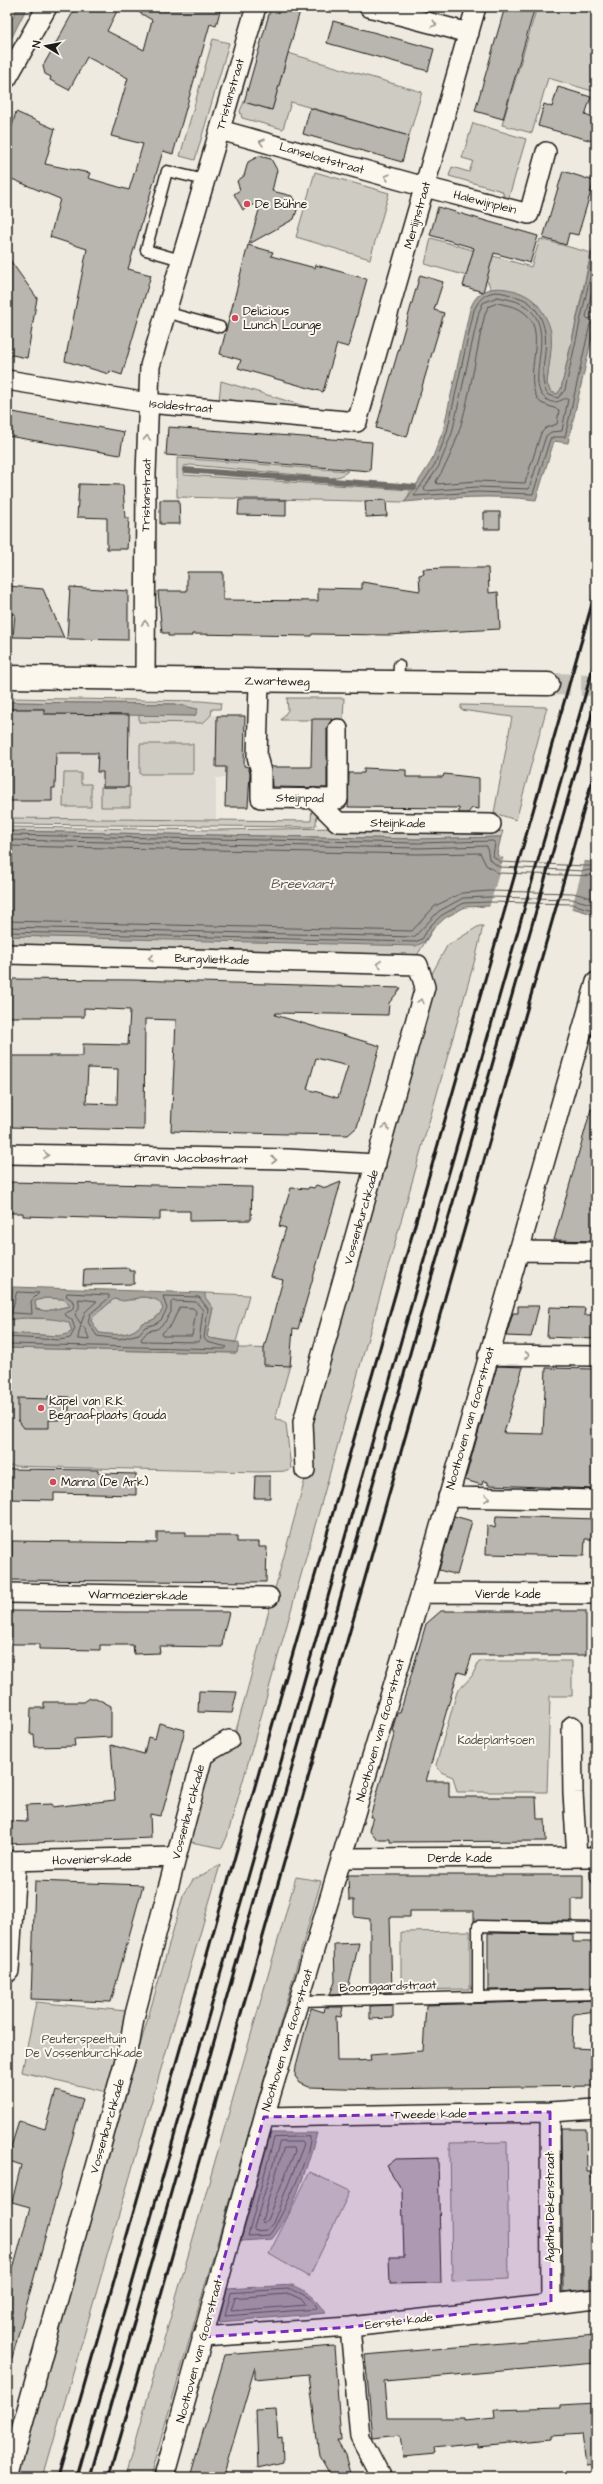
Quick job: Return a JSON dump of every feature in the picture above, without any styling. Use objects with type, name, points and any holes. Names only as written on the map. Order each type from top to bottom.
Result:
[{"type":"main road","name":"Zwarteweg","points":[[7,677],[145,671],[259,681],[398,674],[548,684]]},
{"type":"street","points":[[7,78],[47,7]]},
{"type":"street","name":"Tristanstraat","points":[[145,671],[148,403],[150,366],[256,7]]},
{"type":"street","points":[[369,7],[469,33]]},
{"type":"street","name":"Merlijnstraat","points":[[357,422],[476,7]]},
{"type":"street","name":"Lanseloetstraat","points":[[220,130],[425,187]]},
{"type":"street","name":"Halewijnplein","points":[[425,187],[529,214],[546,152]]},
{"type":"street","name":"Isoldestraat","points":[[7,380],[148,403],[357,422]]},
{"type":"street","name":"Steijnpad","points":[[259,681],[257,756],[261,772],[261,798],[338,799],[338,729]]},
{"type":"street","name":"Steijnkade","points":[[314,798],[338,822],[491,824]]},
{"type":"street","name":"Burgvlietkade","points":[[7,954],[418,965]]},
{"type":"street","name":"Vossenburchkade","points":[[305,1470],[303,1422],[425,987],[418,965]]},
{"type":"street","name":"Noothoven van Goorstraat","points":[[164,2477],[264,2117],[421,1593],[596,982]]},
{"type":"street","name":"Gravin Jacobastraat","points":[[7,1154],[288,1160],[376,1164]]},
{"type":"street","points":[[518,1251],[596,1252]]},
{"type":"street","points":[[488,1355],[596,1356]]},
{"type":"street","points":[[448,1497],[596,1500]]},
{"type":"street","name":"Vierde kade","points":[[421,1593],[596,1594]]},
{"type":"street","name":"Warmoezierskade","points":[[7,1594],[269,1596]]},
{"type":"street","points":[[572,1726],[573,1793],[589,1857]]},
{"type":"street","name":"Vossenburchkade","points":[[8,2477],[130,2042],[134,2018],[203,1755],[229,1740]]},
{"type":"street","name":"Hovenierskade","points":[[9,1861],[176,1857]]},
{"type":"street","name":"Derde kade","points":[[342,1858],[589,1857]]},
{"type":"street","points":[[7,1973],[16,1866],[9,1861]]},
{"type":"street","name":"Tweede kade","points":[[264,2117],[550,2112],[596,2109]]},
{"type":"street","name":"Agatha Dekenstraat","points":[[550,2112],[551,2303]]},
{"type":"street","name":"Eerste kade","points":[[202,2337],[350,2327],[596,2299]]},
{"type":"street","points":[[350,2327],[360,2437],[381,2477]]},
{"type":"lane","points":[[181,260],[146,250],[167,171],[205,180]]},
{"type":"lane","points":[[166,312],[220,327]]},
{"type":"lane","points":[[589,1857],[596,1878]]},
{"type":"lane","points":[[478,1997],[478,1926],[596,1928]]},
{"type":"lane","name":"Boomgaardstraat","points":[[299,2002],[596,1994]]},
{"type":"highlighted area","points":[[550,2112],[551,2303],[350,2327],[202,2337],[264,2117]]},
{"type":"shaded area","points":[[10,709],[44,709],[44,714],[139,715],[139,722],[203,723],[211,715],[245,716],[244,778],[216,778],[216,820],[7,818],[7,714],[10,714]]},
{"type":"green space","points":[[537,7],[596,7],[596,92],[548,78],[532,133],[502,125]]},
{"type":"green space","points":[[213,39],[229,43],[195,160],[180,156]]},
{"type":"green space","points":[[288,53],[422,92],[409,136],[291,102],[283,129],[242,118],[240,111],[244,102],[272,110]]},
{"type":"green space","points":[[473,123],[526,139],[508,200],[506,200],[502,191],[449,176],[452,167],[469,172],[473,161],[462,158]]},
{"type":"green space","points":[[315,172],[389,193],[370,259],[296,237]]},
{"type":"green space","points":[[431,238],[531,267],[540,239],[591,253],[561,389],[557,394],[551,392],[547,384],[550,354],[535,302],[514,291],[491,289],[488,282],[425,264]]},
{"type":"green space","points":[[221,381],[314,409],[219,401]]},
{"type":"green space","points":[[177,458],[348,471],[341,476],[331,478],[191,465],[183,466],[184,475],[411,490],[405,502],[177,497]]},
{"type":"green space","points":[[7,698],[201,701],[221,703],[220,709],[212,709],[211,715],[203,723],[139,722],[139,715],[195,716],[175,704],[7,702]]},
{"type":"green space","points":[[287,698],[344,698],[343,720],[281,720],[288,710]]},
{"type":"green space","points":[[461,705],[547,707],[516,820],[494,813],[512,717],[461,710]]},
{"type":"green space","points":[[140,744],[193,744],[193,774],[140,774]]},
{"type":"green space","points":[[64,773],[81,773],[81,784],[91,784],[91,807],[63,807]]},
{"type":"green space","points":[[101,787],[130,787],[130,807],[101,807]]},
{"type":"green space","points":[[312,805],[317,806],[316,825],[311,827],[7,824],[7,818],[311,821]]},
{"type":"green space","points":[[7,827],[215,830],[340,828],[345,832],[476,834],[503,831],[501,837],[418,839],[7,831]]},
{"type":"green space","points":[[479,926],[483,926],[477,952],[227,1837],[222,1848],[185,1841],[209,1757],[232,1745],[312,1454],[307,1426],[430,977],[447,946]]},
{"type":"green space","points":[[433,929],[416,957],[7,946],[7,936],[424,942]]},
{"type":"green space","points":[[205,1293],[249,1295],[236,1342],[209,1338],[207,1336],[213,1308],[204,1297]]},
{"type":"green space","points":[[142,1297],[152,1298],[158,1301],[162,1305],[163,1309],[154,1319],[142,1323],[134,1331],[123,1334],[99,1333],[91,1321],[93,1317],[114,1299],[133,1300]]},
{"type":"green space","points":[[45,1298],[63,1299],[70,1306],[46,1311],[36,1309],[35,1301]]},
{"type":"green space","points":[[26,1317],[59,1319],[69,1323],[72,1331],[68,1334],[59,1336],[7,1333],[7,1321],[13,1318]]},
{"type":"green space","points":[[7,1348],[236,1353],[238,1348],[291,1349],[290,1365],[275,1419],[281,1420],[286,1424],[291,1469],[289,1471],[260,1472],[7,1466]]},
{"type":"green space","name":"Kadeplantsoen","points":[[479,1661],[572,1661],[572,1696],[550,1696],[547,1792],[457,1792],[453,1777],[441,1772],[436,1765],[457,1692],[472,1676]]},
{"type":"green space","points":[[220,1865],[43,2477],[16,2477],[183,1896],[193,1880]]},
{"type":"green space","points":[[296,1877],[321,1881],[150,2477],[125,2477]]},
{"type":"green space","points":[[470,1931],[470,1989],[401,1990],[401,1932]]},
{"type":"green space","name":"Peuterspeeltuin De Vossenburchkade","points":[[36,2002],[136,2012],[111,2093],[22,2072]]},
{"type":"green space","points":[[507,2142],[509,2279],[452,2281],[450,2143]]},
{"type":"green space","points":[[310,2172],[350,2191],[309,2277],[269,2254]]},
{"type":"water","points":[[18,7],[27,7],[7,47],[7,29]]},
{"type":"water","points":[[596,235],[596,319],[568,443],[554,441],[536,500],[487,497],[405,502],[431,462],[443,431],[470,309],[474,300],[481,293],[497,288],[522,294],[529,297],[538,305],[547,320],[551,332],[551,352],[547,384],[551,392],[557,394],[561,389]]},
{"type":"water","points":[[7,702],[175,704],[198,709],[195,716],[44,714],[44,709],[10,709],[10,714],[7,714]]},
{"type":"water","name":"Breevaart","points":[[7,831],[418,839],[501,837],[497,854],[500,858],[591,862],[596,852],[596,915],[572,908],[489,906],[465,907],[445,918],[433,929],[424,942],[416,946],[7,936]]},
{"type":"water","points":[[13,1287],[205,1293],[205,1297],[213,1308],[207,1336],[209,1338],[239,1343],[237,1353],[7,1348],[7,1333],[59,1336],[68,1334],[72,1331],[69,1323],[65,1321],[20,1318],[7,1321],[7,1308],[10,1307]],"holes":[[[142,1297],[152,1298],[158,1301],[162,1305],[163,1309],[154,1319],[142,1323],[134,1331],[123,1334],[99,1333],[91,1321],[93,1317],[114,1299],[124,1301]],[[45,1298],[63,1299],[70,1306],[46,1311],[36,1309],[35,1301]]]},
{"type":"water","points":[[271,2133],[317,2133],[299,2188],[280,2228],[272,2239],[241,2241]]},
{"type":"water","points":[[292,2285],[312,2296],[326,2313],[219,2322],[227,2289]]},
{"type":"pier","points":[[504,856],[585,860],[571,910],[489,908]]},
{"type":"building","points":[[76,7],[119,7],[107,31],[144,50],[152,20],[130,7],[221,7],[216,26],[210,24],[173,154],[163,151],[128,269],[151,275],[122,375],[110,371],[109,374],[65,361],[87,249],[50,237],[60,199],[7,177],[7,144],[16,112],[55,129],[45,164],[90,173],[88,178],[129,190],[143,144],[111,136],[128,78],[87,57],[69,90],[50,80],[51,77],[45,74],[43,66]]},
{"type":"building","points":[[271,7],[286,7],[300,11],[272,110],[244,102]]},
{"type":"building","points":[[505,7],[535,7],[503,119],[475,111]]},
{"type":"building","points":[[333,21],[434,49],[428,71],[327,43]]},
{"type":"building","points":[[558,87],[591,97],[585,115],[596,119],[596,142],[538,126],[544,104],[552,107]]},
{"type":"building","points":[[310,108],[409,136],[402,162],[303,134]]},
{"type":"building","points":[[259,156],[271,159],[277,170],[272,191],[292,196],[298,207],[294,219],[249,244],[262,200],[243,210],[234,194],[240,190],[237,181],[244,176],[248,162]]},
{"type":"building","points":[[563,171],[594,181],[578,235],[569,233],[566,245],[543,238]]},
{"type":"building","points":[[438,207],[538,236],[530,263],[494,253],[483,292],[463,286],[474,248],[430,235]]},
{"type":"building","points":[[248,245],[273,252],[271,256],[315,268],[316,265],[367,279],[348,347],[337,344],[323,392],[238,368],[241,360],[220,354]]},
{"type":"building","points":[[7,256],[37,298],[27,358],[7,354]]},
{"type":"building","points":[[420,275],[443,282],[434,310],[444,313],[407,437],[376,428]]},
{"type":"building","points":[[7,411],[124,432],[120,455],[8,436]]},
{"type":"building","points":[[168,427],[372,442],[370,471],[166,455]]},
{"type":"building","points":[[79,484],[123,485],[125,518],[129,518],[127,549],[107,549],[107,518],[77,517]]},
{"type":"building","points":[[160,500],[179,500],[180,524],[160,524]]},
{"type":"building","points":[[239,500],[286,500],[286,516],[238,515]]},
{"type":"building","points":[[386,500],[387,516],[366,517],[365,501]]},
{"type":"building","points":[[484,512],[500,512],[500,529],[484,529]]},
{"type":"building","points":[[488,568],[489,593],[498,592],[500,629],[388,635],[312,634],[311,636],[192,634],[192,636],[168,636],[168,633],[162,633],[158,591],[187,591],[187,572],[223,572],[223,600],[318,601],[318,588],[362,589],[362,582],[420,591],[419,575],[424,574],[423,569]]},
{"type":"building","points":[[9,586],[43,589],[64,638],[13,637],[15,614],[7,614]]},
{"type":"building","points":[[70,587],[128,591],[128,640],[67,639]]},
{"type":"building","points":[[9,709],[44,709],[44,714],[129,715],[128,787],[103,787],[103,772],[97,772],[98,753],[56,753],[55,788],[52,788],[52,801],[7,801]]},
{"type":"building","points":[[217,716],[245,716],[244,766],[248,767],[250,773],[248,807],[225,807],[226,767],[216,767]]},
{"type":"building","points":[[312,719],[332,719],[327,729],[327,788],[272,787],[271,767],[311,767]]},
{"type":"building","points":[[364,768],[406,770],[406,777],[443,777],[444,774],[479,778],[479,809],[472,808],[468,813],[459,813],[459,808],[348,807],[349,773],[364,773]]},
{"type":"building","points":[[7,979],[132,980],[401,988],[389,1003],[388,1015],[276,1013],[275,1015],[380,1046],[357,1127],[348,1135],[171,1131],[176,1020],[145,1019],[144,1130],[7,1127],[7,1056],[83,1056],[83,1044],[128,1045],[130,1010],[84,1008],[84,1017],[7,1017]],"holes":[[[316,1058],[348,1066],[338,1098],[307,1089]],[[88,1068],[118,1069],[117,1104],[86,1103]]]},
{"type":"building","points":[[591,1109],[596,1110],[596,1241],[554,1240]]},
{"type":"building","points":[[7,1182],[252,1187],[251,1220],[190,1221],[190,1211],[160,1211],[160,1220],[23,1216],[23,1213],[7,1213]]},
{"type":"building","points":[[341,1182],[298,1329],[293,1328],[290,1366],[264,1365],[264,1348],[283,1280],[271,1277],[286,1228],[279,1226],[291,1188],[308,1189],[309,1187],[314,1188],[316,1185],[326,1188]]},
{"type":"building","points":[[129,1268],[129,1271],[134,1271],[134,1284],[83,1285],[84,1269]]},
{"type":"building","points":[[518,1306],[539,1306],[531,1337],[506,1336],[513,1313],[518,1313]]},
{"type":"building","points":[[549,1307],[585,1308],[584,1315],[596,1315],[596,1339],[547,1337]]},
{"type":"building","points":[[497,1366],[523,1367],[504,1433],[543,1434],[546,1368],[596,1369],[596,1489],[488,1485],[488,1482],[483,1481],[482,1485],[465,1480]]},
{"type":"building","name":"Kapel van R.K. Begraafplaats Gouda","points":[[48,1396],[69,1397],[69,1420],[49,1420],[49,1428],[24,1428],[18,1420],[18,1398],[48,1399]]},
{"type":"building","name":"Manna (De Ark)","points":[[7,1469],[98,1470],[98,1473],[136,1474],[136,1495],[54,1493],[54,1500],[7,1499]]},
{"type":"building","points":[[255,1476],[270,1476],[270,1498],[254,1498]]},
{"type":"building","points":[[454,1516],[472,1521],[457,1575],[439,1570]]},
{"type":"building","points":[[496,1516],[596,1519],[596,1539],[585,1539],[584,1556],[486,1554],[487,1525],[495,1528]]},
{"type":"building","points":[[157,1532],[186,1532],[186,1536],[237,1536],[237,1542],[259,1542],[259,1547],[267,1547],[266,1582],[7,1580],[7,1556],[12,1556],[12,1541],[157,1543]]},
{"type":"building","points":[[7,1611],[229,1612],[222,1647],[159,1646],[160,1653],[134,1654],[133,1645],[100,1645],[100,1650],[39,1649],[39,1644],[7,1644]]},
{"type":"building","points":[[441,1611],[586,1611],[586,1655],[472,1655],[466,1674],[458,1672],[426,1781],[449,1781],[449,1797],[536,1797],[537,1819],[545,1819],[546,1841],[390,1842],[390,1839],[376,1839],[369,1830],[373,1817],[370,1817],[395,1732],[392,1731],[397,1713],[400,1713],[426,1624]]},
{"type":"building","points":[[199,1691],[237,1692],[232,1713],[198,1712]]},
{"type":"building","points":[[90,1698],[96,1698],[111,1706],[111,1737],[74,1739],[75,1746],[35,1747],[34,1734],[30,1734],[31,1708],[44,1708],[44,1702],[84,1702]]},
{"type":"building","points":[[159,1723],[185,1730],[163,1810],[160,1816],[150,1814],[151,1838],[7,1844],[7,1821],[27,1822],[26,1805],[52,1804],[52,1807],[115,1800],[111,1745],[144,1754],[148,1737],[155,1739]]},
{"type":"building","points":[[348,1875],[583,1875],[583,1899],[572,1899],[572,1921],[474,1921],[474,1911],[410,1911],[410,1917],[390,1917],[392,1992],[370,1993],[370,1919],[354,1917],[354,1900],[349,1900]]},
{"type":"building","points":[[35,1881],[143,1885],[111,2002],[31,1999]]},
{"type":"building","points":[[488,1933],[573,1934],[573,1942],[596,1942],[596,1988],[488,1990]]},
{"type":"building","points":[[359,1943],[347,1993],[330,1994],[335,1982],[334,1944]]},
{"type":"building","points":[[596,2000],[596,2011],[573,2014],[572,2048],[594,2049],[596,2086],[375,2089],[309,2087],[300,2083],[295,2076],[296,2066],[311,2008],[324,2012],[325,2007],[343,2007],[341,2017],[336,2016],[337,2061],[354,2061],[371,2060],[370,2055],[423,2051],[426,2005]]},
{"type":"building","points":[[393,2005],[393,2018],[370,2019],[370,2006]]},
{"type":"building","points":[[56,2091],[83,2099],[12,2358],[7,2357],[7,2264],[14,2266],[30,2207],[12,2202],[21,2165],[7,2160],[19,2121],[45,2129]]},
{"type":"building","points":[[561,2129],[586,2129],[587,2172],[591,2172],[591,2178],[596,2178],[596,2216],[592,2217],[593,2276],[590,2276],[590,2289],[563,2292]]},
{"type":"building","points":[[438,2158],[441,2283],[390,2284],[389,2257],[404,2257],[402,2190],[387,2166],[396,2159]]},
{"type":"building","points":[[596,2335],[596,2363],[384,2381],[387,2418],[464,2418],[464,2421],[495,2418],[494,2410],[561,2408],[561,2405],[596,2403],[596,2464],[586,2465],[582,2434],[551,2436],[551,2439],[478,2446],[478,2443],[434,2448],[435,2454],[403,2457],[400,2435],[373,2438],[365,2355]]},
{"type":"building","points":[[334,2346],[341,2441],[337,2441],[345,2455],[351,2477],[331,2477],[319,2456],[309,2374],[255,2379],[255,2367],[223,2477],[190,2477],[225,2355]]},
{"type":"building","points":[[276,2410],[278,2438],[282,2437],[283,2462],[258,2468],[256,2411]]},
{"type":"waterway","points":[[185,470],[414,487]]},
{"type":"tunnel","points":[[548,684],[596,685]]},
{"type":"railway","points":[[58,2477],[596,590]]},
{"type":"railway","points":[[77,2477],[596,657]]},
{"type":"railway","points":[[90,2477],[596,700]]},
{"type":"railway","points":[[109,2477],[596,767]]},
{"type":"place","name":"De Bühne","points":[[247,204]]},
{"type":"place","name":"Delicious Lunch Lounge","points":[[235,318]]},
{"type":"place","name":"Kapel van R.K. Begraafplaats Gouda","points":[[41,1408]]},
{"type":"place","name":"Manna (De Ark)","points":[[53,1482]]}]
